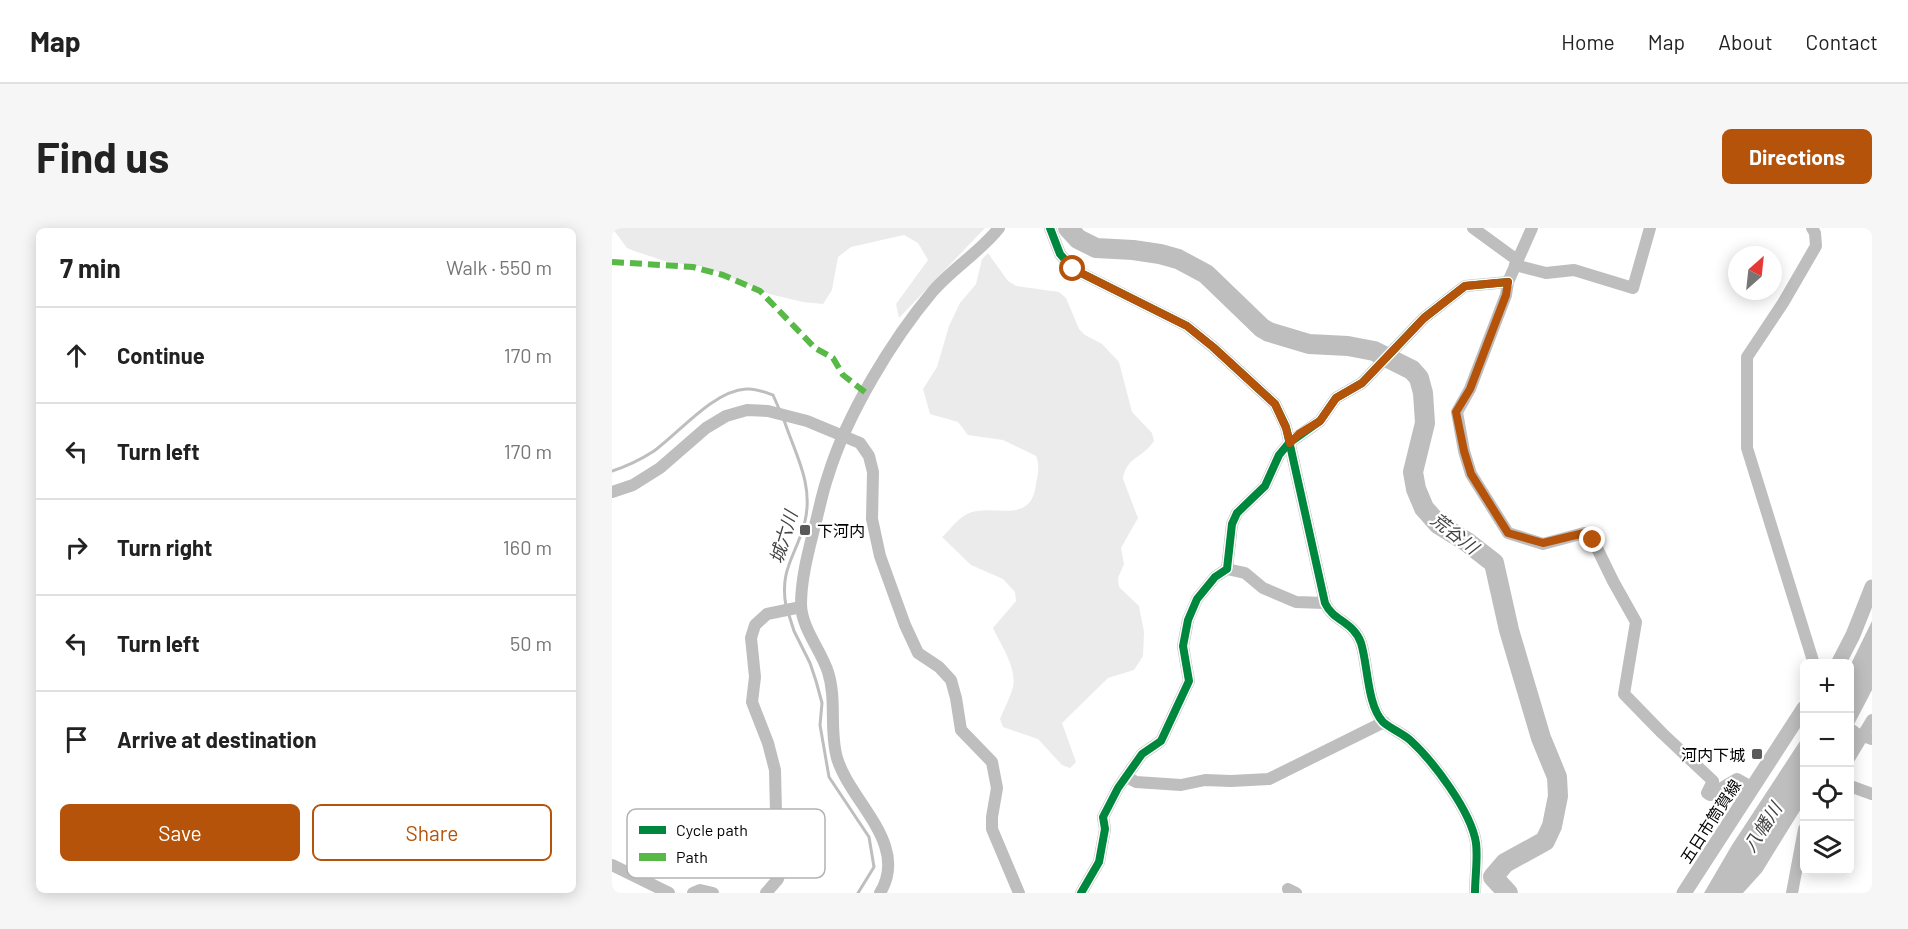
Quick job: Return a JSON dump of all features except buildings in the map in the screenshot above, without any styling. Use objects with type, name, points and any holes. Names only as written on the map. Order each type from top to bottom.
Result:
[{"type":"main road","points":[[1840,659],[1853,635],[1872,586]]},
{"type":"main road","name":"五日市筒賀線","points":[[1684,893],[1801,713]]},
{"type":"street","points":[[880,893],[885,884],[889,861],[883,840],[851,787],[837,757],[834,702],[828,672],[799,608],[807,557],[828,475],[844,435],[875,373],[915,313],[936,288],[986,244],[999,228]]},
{"type":"street","points":[[1050,228],[1060,254],[1073,269],[1187,326],[1275,404],[1290,443],[1329,612],[1351,626],[1360,641],[1376,710],[1384,722],[1408,738],[1434,765],[1470,821],[1476,843],[1475,893]]},
{"type":"street","points":[[1473,228],[1516,263],[1546,273],[1574,270],[1634,288],[1650,228]]},
{"type":"street","points":[[1532,228],[1508,282],[1506,295],[1470,389],[1456,412],[1471,474],[1508,533],[1543,543],[1584,533],[1593,540],[1636,622],[1624,694],[1713,781],[1707,793],[1710,795],[1737,779],[1753,788]]},
{"type":"street","points":[[1812,228],[1815,233],[1816,246],[1783,303],[1747,357],[1747,448],[1813,659]]},
{"type":"street","points":[[1227,569],[1232,524],[1237,513],[1265,486],[1279,454],[1299,434],[1320,421],[1336,398],[1362,383],[1424,318],[1465,286],[1508,282]]},
{"type":"street","points":[[612,492],[633,485],[660,468],[706,428],[726,416],[747,410],[768,411],[807,421],[860,443],[869,456],[873,472],[872,519],[880,556],[918,653],[939,666],[951,680],[961,730],[992,762],[997,788],[992,830],[1019,893]]},
{"type":"street","points":[[1081,893],[1099,862],[1105,829],[1104,817],[1118,788],[1142,754],[1161,741],[1189,681],[1184,646],[1188,620],[1197,599],[1215,577],[1227,569],[1245,573],[1263,588],[1296,602],[1326,603]]},
{"type":"street","points":[[776,809],[775,770],[768,743],[752,702],[755,677],[751,638],[754,625],[767,614],[799,608]]},
{"type":"street","points":[[1854,749],[1861,734],[1872,720]]},
{"type":"street","points":[[1127,777],[1136,782],[1180,784],[1205,780],[1269,779],[1384,722]]},
{"type":"street","points":[[1854,787],[1872,794]]},
{"type":"street","points":[[1792,893],[1800,850]]},
{"type":"street","points":[[612,865],[627,872]]},
{"type":"street","points":[[638,878],[669,893]]},
{"type":"street","points":[[766,893],[778,878]]},
{"type":"street","points":[[693,893],[700,890],[713,893]]},
{"type":"shaded area","points":[[612,228],[985,228],[899,318],[896,304],[928,260],[918,243],[904,235],[851,247],[838,257],[832,290],[823,304],[769,294],[706,267],[668,262],[634,251],[627,248]]},
{"type":"shaded area","points":[[988,253],[1008,281],[1016,286],[1059,292],[1066,298],[1079,329],[1102,344],[1119,362],[1132,412],[1152,433],[1154,441],[1131,462],[1123,479],[1138,518],[1121,548],[1124,564],[1118,578],[1119,587],[1139,606],[1144,632],[1143,656],[1134,670],[1108,678],[1062,723],[1076,762],[1070,768],[1062,765],[1038,739],[1003,727],[1000,719],[1012,691],[1014,680],[1007,657],[993,628],[1016,601],[1015,592],[1003,579],[971,565],[942,537],[967,514],[988,510],[1009,511],[1027,505],[1033,497],[1037,477],[1036,456],[1003,440],[968,435],[958,422],[930,414],[923,389],[937,367],[949,326],[960,303],[976,284],[982,259]]},
{"type":"water","points":[[1872,621],[1872,690],[1854,724],[1854,659]]},
{"type":"water","name":"八幡川","points":[[1800,741],[1800,810],[1762,872],[1743,893],[1704,893],[1732,845]]},
{"type":"waterway","name":"荒谷川","points":[[1068,228],[1078,239],[1096,248],[1133,250],[1178,259],[1206,274],[1269,332],[1309,344],[1348,346],[1374,351],[1412,370],[1419,378],[1423,393],[1425,423],[1413,472],[1416,489],[1424,508],[1438,524],[1467,542],[1494,563],[1509,630],[1541,738],[1557,777],[1558,796],[1552,826],[1545,841],[1505,863],[1493,877],[1508,893]]},
{"type":"waterway","name":"城六川","points":[[612,471],[654,451],[709,405],[734,392],[753,389],[773,395],[780,411]]},
{"type":"waterway","name":"城六川","points":[[783,417],[802,468],[807,494],[802,533],[785,581],[786,606]]},
{"type":"waterway","name":"城六川","points":[[788,612],[794,631],[810,663],[822,703],[820,725],[829,777],[869,837],[874,867],[858,893]]},
{"type":"marked path","points":[[612,262],[693,267],[723,275],[760,291],[815,348],[833,358],[843,375],[866,393]]},
{"type":"cycle path","points":[[1050,228],[1060,254],[1073,269],[1187,326],[1275,404],[1286,427],[1325,603],[1333,614],[1354,630],[1358,636],[1371,695],[1378,715],[1383,722],[1410,740],[1429,760],[1450,787],[1467,816],[1476,843],[1475,893]]},
{"type":"cycle path","points":[[1081,893],[1099,862],[1105,829],[1103,817],[1118,788],[1142,754],[1161,741],[1189,681],[1183,646],[1188,620],[1197,599],[1215,577],[1227,569],[1232,524],[1237,513],[1265,486],[1279,455],[1289,443],[1320,421],[1336,398],[1362,383],[1424,318],[1465,286],[1508,282]]},
{"type":"place","name":"下河内","points":[[805,530]]},
{"type":"place","name":"河内下城","points":[[1757,754]]},
{"type":"route","points":[[1073,269],[1187,326],[1275,404],[1290,443],[1299,434],[1320,421],[1336,398],[1362,383],[1424,318],[1465,286],[1508,282],[1506,295],[1470,389],[1456,412],[1471,474],[1508,533],[1543,543],[1584,533],[1593,540]]}]
